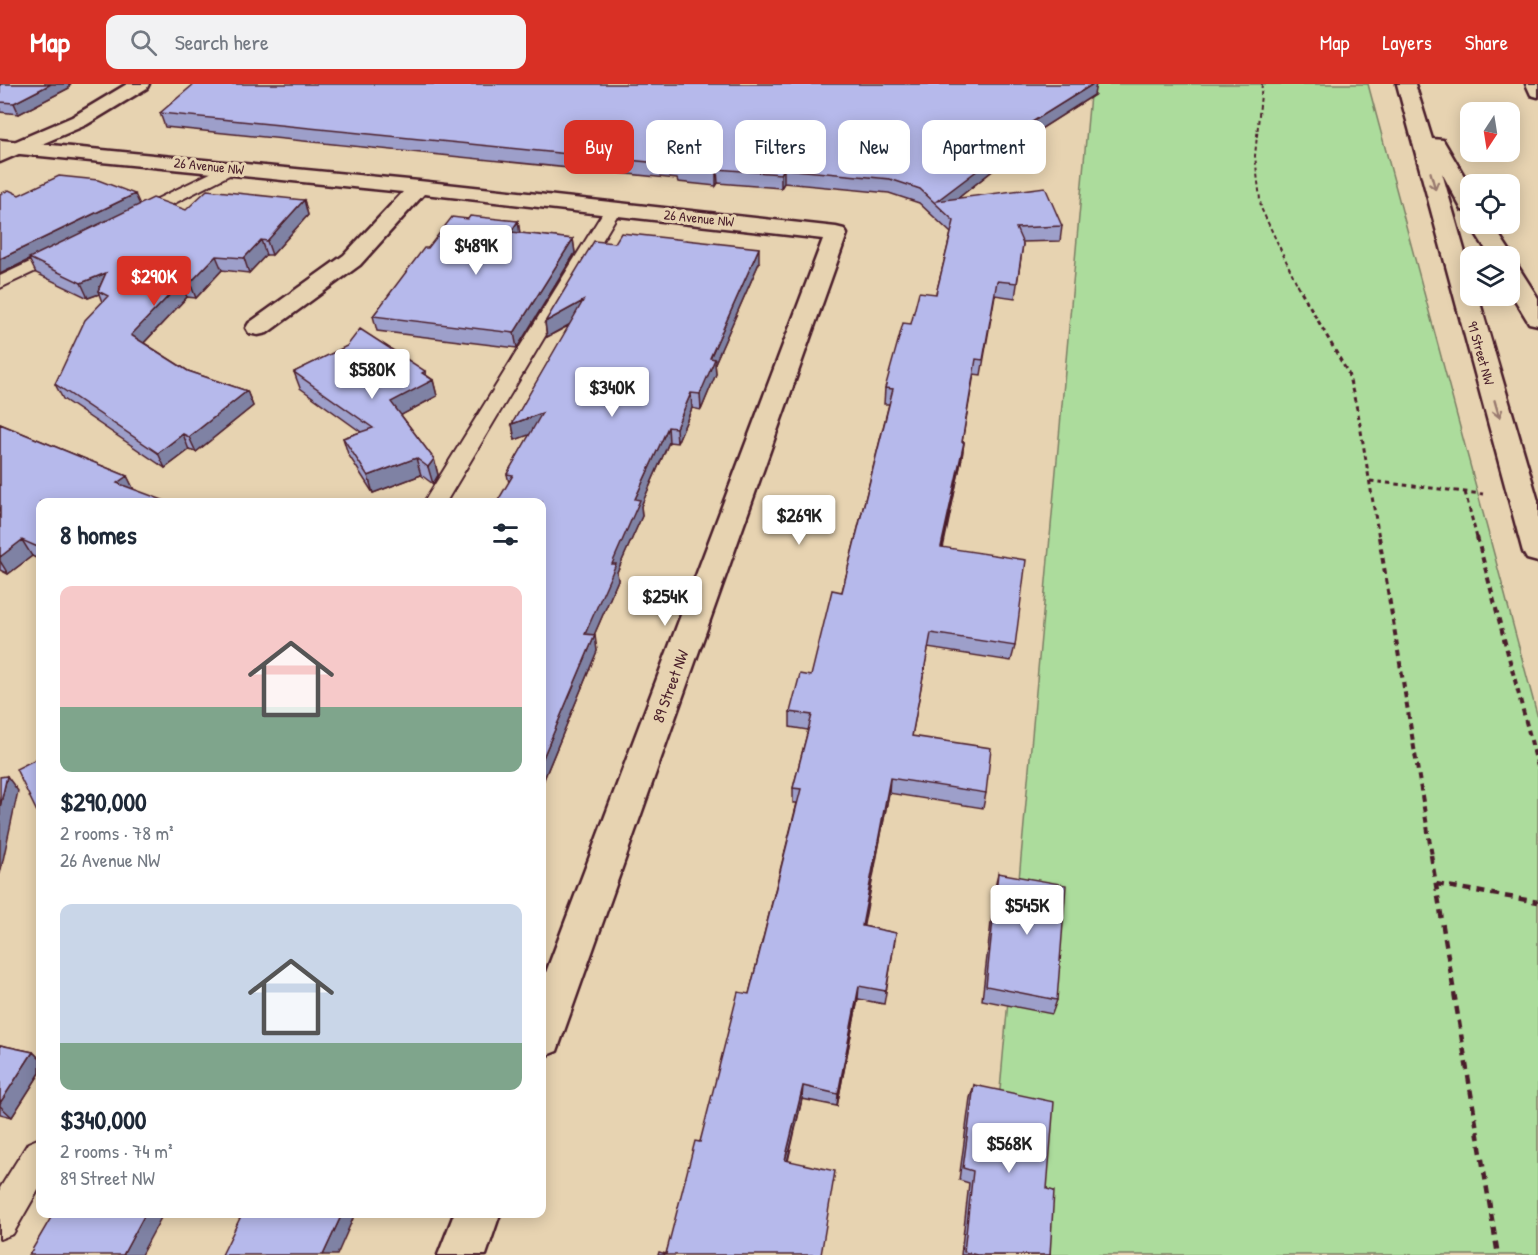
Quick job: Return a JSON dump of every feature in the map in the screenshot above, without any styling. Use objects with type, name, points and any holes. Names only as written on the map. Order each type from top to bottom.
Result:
[{"type":"street","points":[[0,156],[11,147],[79,121],[140,84]]},
{"type":"street","points":[[1535,84],[1538,91]]},
{"type":"street","points":[[1408,90],[1460,186]]},
{"type":"street","name":"91 Street NW","points":[[1408,90],[1538,552]]},
{"type":"street","name":"26 Avenue NW","points":[[11,147],[419,187],[836,234]]},
{"type":"street","points":[[258,328],[352,260],[419,187]]},
{"type":"street","name":"89 Street NW","points":[[546,1026],[836,234]]},
{"type":"street","points":[[1520,288],[1538,318]]},
{"type":"street","points":[[462,1255],[476,1218]]},
{"type":"lane","points":[[115,226],[231,168]]},
{"type":"lane","points":[[437,498],[613,208]]},
{"type":"lane","points":[[0,283],[84,242]]},
{"type":"lane","points":[[0,1221],[36,1162]]},
{"type":"path","points":[[1262,84],[1255,156],[1261,208],[1297,284],[1348,374],[1370,482],[1498,1255]]},
{"type":"path","points":[[1370,482],[1482,494]]},
{"type":"path","points":[[1465,492],[1538,766]]},
{"type":"path","points":[[1436,884],[1538,902]]},
{"type":"green space","points":[[1091,84],[1368,84],[1538,718],[1538,1255],[985,1255]]},
{"type":"building","points":[[0,84],[51,84],[14,103],[0,102]]},
{"type":"building","points":[[194,84],[1093,84],[1035,120],[922,120],[922,174],[973,174],[937,201],[1045,187],[1062,226],[1016,228],[1023,244],[1017,283],[997,281],[983,360],[976,359],[962,442],[964,442],[941,547],[1026,560],[1015,646],[931,633],[912,736],[991,748],[986,793],[890,778],[862,926],[896,933],[886,991],[859,986],[838,1094],[803,1086],[785,1160],[835,1171],[821,1255],[658,1255],[659,1252],[666,1254],[695,1141],[700,1142],[738,992],[749,994],[801,789],[793,788],[812,715],[790,712],[800,674],[811,676],[832,590],[842,592],[893,389],[885,388],[903,323],[911,324],[919,292],[936,294],[954,221],[920,189],[890,179],[826,173],[826,120],[735,120],[735,170],[723,169],[723,120],[646,120],[646,162],[634,161],[634,120],[564,120],[564,154],[160,113]]},
{"type":"building","points":[[59,176],[98,180],[135,194],[0,259],[0,194],[9,190],[19,195]]},
{"type":"building","points":[[207,190],[304,200],[267,241],[261,240],[244,258],[216,256],[190,283],[181,283],[131,335],[188,371],[247,391],[189,437],[183,434],[158,453],[55,384],[85,320],[108,296],[98,291],[106,273],[81,283],[29,258],[153,198],[186,210]]},
{"type":"building","points":[[470,216],[518,221],[511,232],[573,239],[514,333],[373,316],[424,248],[428,248],[452,217],[468,219]]},
{"type":"building","points":[[621,233],[759,248],[710,358],[715,359],[700,394],[691,393],[676,428],[668,427],[635,499],[640,500],[612,564],[616,564],[585,634],[595,635],[546,751],[546,498],[499,498],[513,475],[507,474],[542,413],[512,424],[583,301],[545,322],[594,241],[615,243]]},
{"type":"building","points":[[360,329],[425,371],[422,373],[433,380],[391,402],[434,459],[428,467],[416,458],[368,476],[343,438],[373,428],[294,372],[347,346]]},
{"type":"building","points":[[0,424],[127,476],[117,483],[157,498],[36,498],[36,546],[22,540],[0,557]]},
{"type":"building","points":[[36,759],[36,810],[16,769]]},
{"type":"building","points":[[7,776],[0,807],[0,777]]},
{"type":"building","points":[[998,873],[1066,885],[1057,1000],[986,986]]},
{"type":"building","points":[[0,1045],[33,1052],[0,1103]]},
{"type":"building","points":[[974,1085],[1054,1102],[1047,1189],[1054,1191],[1050,1255],[977,1255],[964,1252],[973,1171],[963,1168]]},
{"type":"building","points":[[51,1218],[143,1218],[123,1255],[29,1255]]},
{"type":"building","points":[[240,1218],[340,1218],[323,1255],[222,1255]]}]
